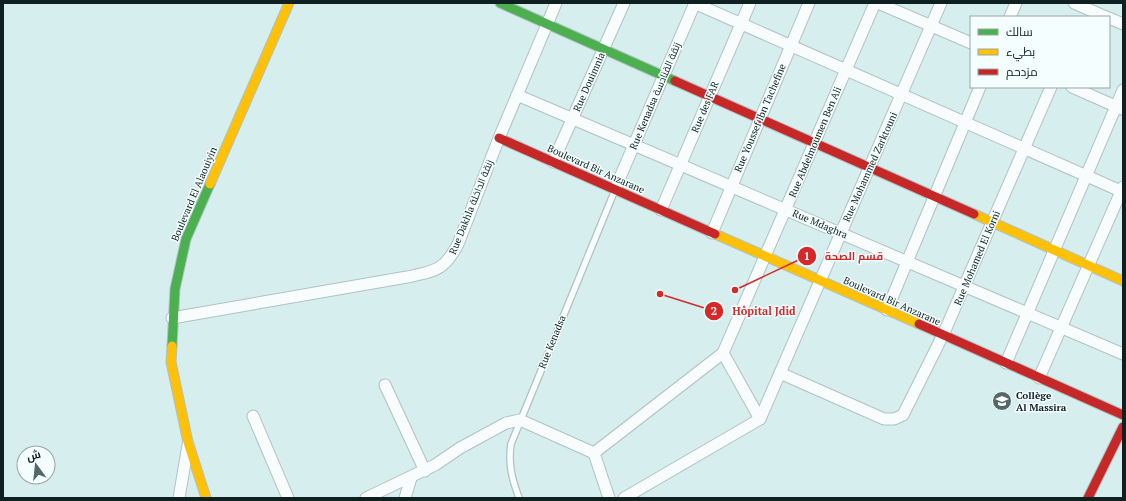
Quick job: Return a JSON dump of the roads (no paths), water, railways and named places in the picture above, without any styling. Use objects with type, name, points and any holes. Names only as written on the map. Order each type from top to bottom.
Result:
[{"type":"street","name":"Boulevard El Alaouiyin","points":[[206,498],[188,442],[171,362],[172,318],[175,289],[186,239],[289,3]]},
{"type":"street","points":[[500,3],[1123,280]]},
{"type":"street","name":"Rue Dakhla زنقة الداخلة","points":[[172,318],[407,276],[441,268],[450,259],[458,244],[499,138],[556,3]]},
{"type":"street","name":"Rue Douimnia","points":[[553,162],[624,3]]},
{"type":"street","points":[[695,3],[1024,149],[1122,190],[1039,378]]},
{"type":"street","name":"Rue Kenadsa زنقة القنادسة","points":[[615,189],[695,3]]},
{"type":"street","name":"Rue des FAR","points":[[661,210],[750,3]]},
{"type":"street","name":"Rue Youssef Ibn Tachefine","points":[[712,233],[809,3]]},
{"type":"street","points":[[876,3],[970,43]]},
{"type":"street","name":"Rue Abdelmoumen Ben Ali","points":[[594,453],[723,353],[876,3]]},
{"type":"street","name":"Rue Mohammed Zarktouni","points":[[760,419],[941,3]]},
{"type":"street","points":[[1010,16],[1016,3]]},
{"type":"street","points":[[1074,3],[1084,9],[1103,16]]},
{"type":"street","points":[[1110,19],[1123,24]]},
{"type":"street","points":[[887,310],[980,88]]},
{"type":"street","name":"Rue Mohamed El Korni","points":[[780,373],[884,419],[894,419],[903,415],[943,335],[1051,88]]},
{"type":"street","points":[[1074,88],[1120,108]]},
{"type":"street","points":[[1006,363],[1086,176],[1120,108],[1123,90]]},
{"type":"street","name":"Rue Mdaghra","points":[[518,95],[1123,354]]},
{"type":"street","name":"Boulevard Bir Anzarane","points":[[499,138],[1123,415]]},
{"type":"street","points":[[624,498],[760,419],[723,353]]},
{"type":"street","points":[[385,386],[425,471]]},
{"type":"street","points":[[253,416],[288,498]]},
{"type":"street","points":[[366,498],[425,471],[493,428],[520,420],[594,453],[609,498]]},
{"type":"street","points":[[1088,498],[1123,427]]},
{"type":"street","points":[[179,498],[188,442]]},
{"type":"street","points":[[405,498],[411,478]]},
{"type":"lane","name":"Rue Kenadsa","points":[[519,498],[511,477],[509,460],[511,444],[615,189]]},
{"type":"place","name":"قسم الصحة","points":[[735,290]]},
{"type":"place","name":"Hôpital Jdid","points":[[660,294]]},
{"type":"place","name":"Collège Al Massira","points":[[1002,401]]}]
